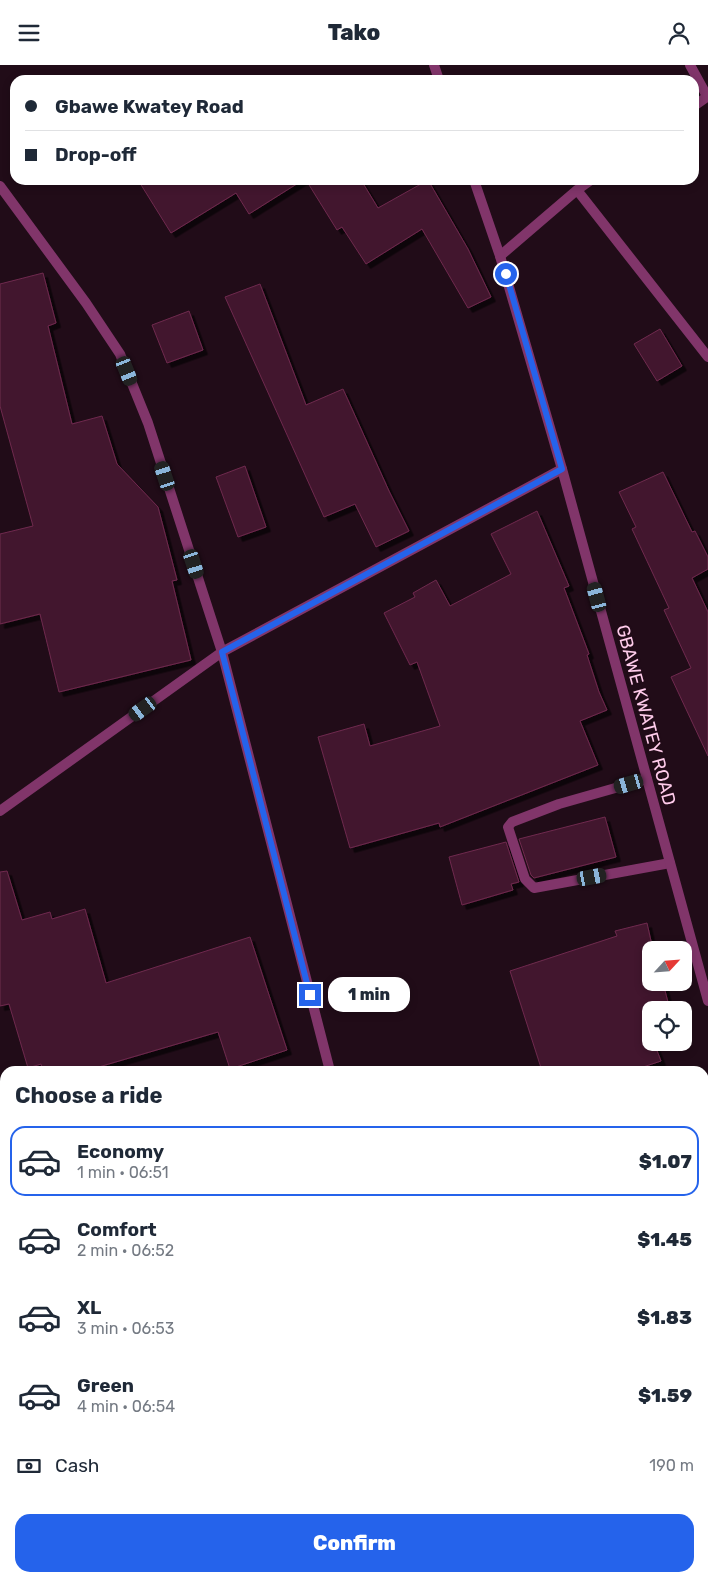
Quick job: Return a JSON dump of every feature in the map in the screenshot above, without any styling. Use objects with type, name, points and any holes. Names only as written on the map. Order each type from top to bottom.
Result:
[{"type":"street","points":[[699,80],[708,96]]},
{"type":"street","name":"GBAWE KWATEY ROAD","points":[[476,185],[500,257],[562,469],[708,1001]]},
{"type":"street","points":[[500,257],[584,185]]},
{"type":"street","points":[[0,186],[86,303],[120,354],[148,423],[222,652],[329,1066]]},
{"type":"street","points":[[577,190],[708,357]]},
{"type":"street","points":[[0,811],[222,652],[562,469]]},
{"type":"street","points":[[647,779],[559,804],[512,822],[508,827],[525,879],[534,888],[670,863]]},
{"type":"building","points":[[141,185],[295,185],[249,214],[236,193],[171,233]]},
{"type":"building","points":[[309,185],[364,185],[378,208],[419,185],[431,185],[468,249],[491,297],[468,308],[422,229],[366,264],[342,227],[337,230]]},
{"type":"building","points":[[43,273],[56,323],[48,326],[72,424],[102,416],[117,464],[158,507],[177,580],[172,581],[191,660],[59,692],[40,614],[0,624],[0,534],[33,526],[0,406],[0,284]]},
{"type":"building","points":[[260,284],[306,405],[343,389],[409,531],[376,547],[355,504],[324,517],[225,297]]},
{"type":"building","points":[[189,311],[203,350],[167,363],[152,325]]},
{"type":"building","points":[[660,329],[682,366],[657,381],[634,344]]},
{"type":"building","points":[[245,466],[266,527],[238,537],[216,477]]},
{"type":"building","points":[[663,472],[692,532],[695,531],[708,557],[708,569],[692,578],[708,612],[708,756],[671,677],[691,668],[664,610],[669,608],[632,529],[636,527],[619,492]]},
{"type":"building","points":[[537,511],[569,586],[564,588],[589,654],[587,655],[607,710],[580,721],[598,765],[440,827],[439,823],[350,848],[318,737],[364,724],[370,746],[440,726],[417,662],[410,665],[384,613],[415,597],[413,593],[436,580],[450,606],[511,574],[491,534]]},
{"type":"building","points":[[605,817],[616,857],[534,878],[531,875],[519,839]]},
{"type":"building","points":[[506,842],[519,882],[511,884],[513,890],[462,905],[449,857]]},
{"type":"building","points":[[7,871],[22,920],[50,912],[52,919],[85,909],[106,983],[250,937],[287,1050],[239,1066],[229,1066],[218,1032],[102,1066],[42,1066],[41,1064],[27,1066],[9,1004],[0,1006],[0,872]]},
{"type":"building","points":[[647,923],[651,941],[642,941],[642,991],[665,991],[668,1001],[642,1001],[642,1051],[657,1051],[661,1061],[646,1066],[540,1066],[510,971],[617,936],[615,931]]},
{"type":"route","points":[[310,995],[222,652],[562,469],[506,274]]}]
